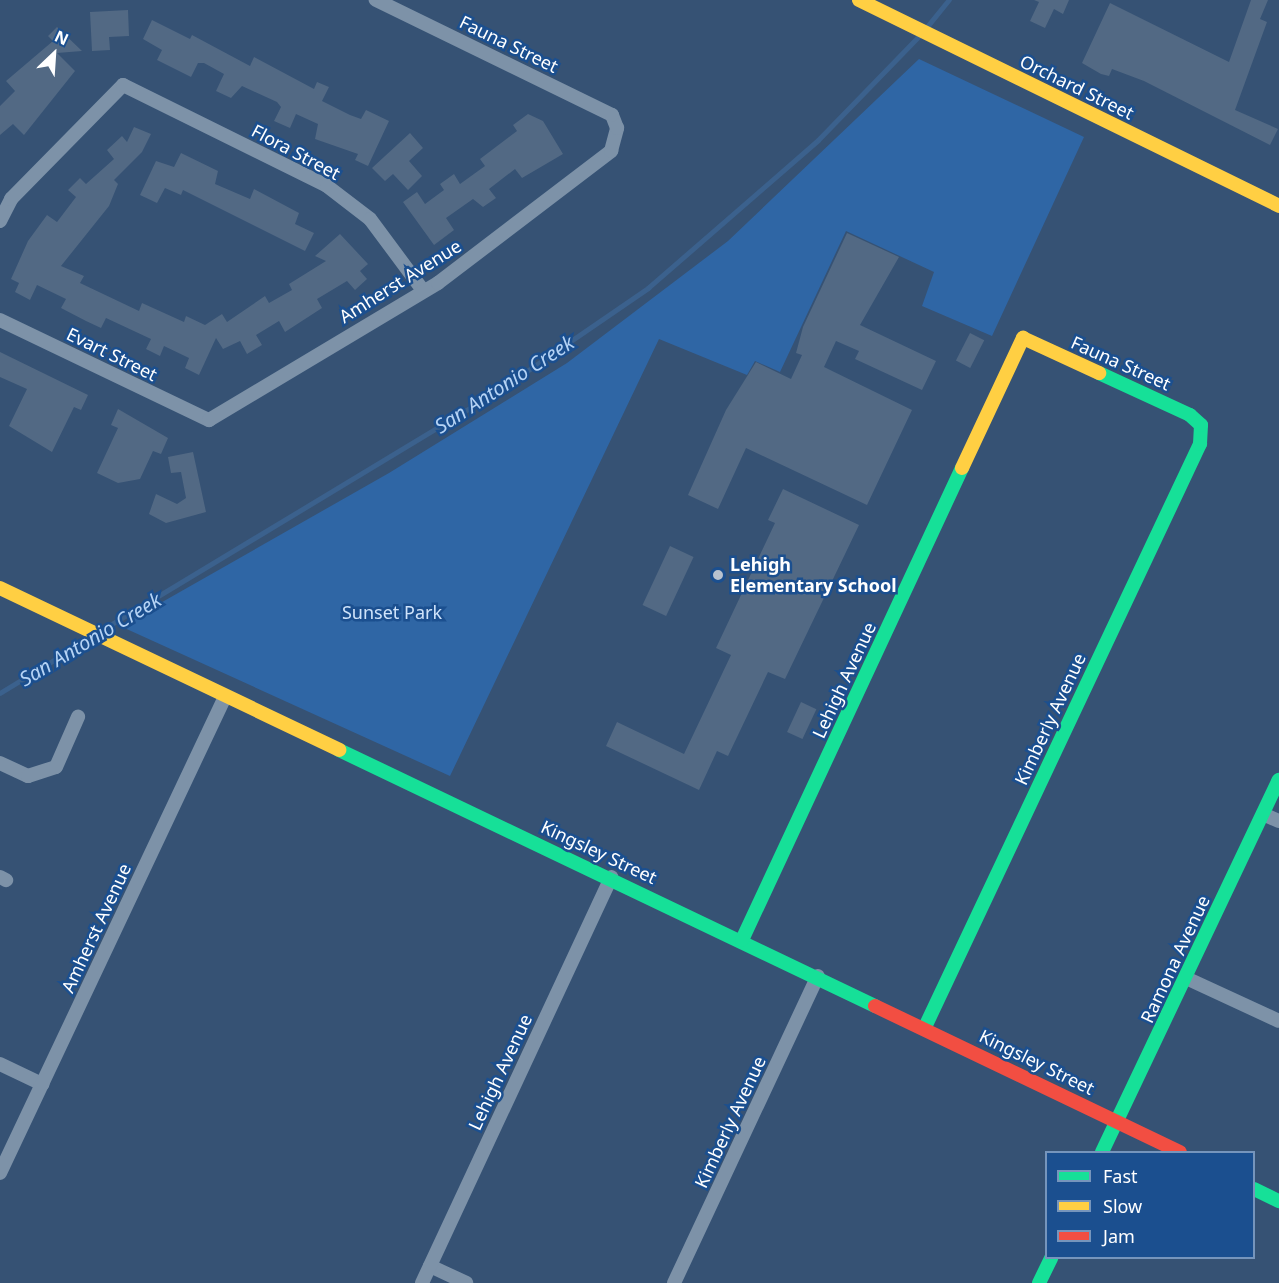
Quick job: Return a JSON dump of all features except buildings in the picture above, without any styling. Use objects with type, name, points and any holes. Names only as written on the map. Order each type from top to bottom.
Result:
[{"type":"street","name":"Fauna Street","points":[[376,0],[612,115],[617,128]]},
{"type":"street","name":"Orchard Street","points":[[859,0],[1279,206]]},
{"type":"street","name":"Flora Street","points":[[0,221],[11,200],[123,85],[327,186],[370,219],[422,289]]},
{"type":"street","name":"Amherst Avenue","points":[[209,420],[422,289],[438,283],[585,175],[611,151],[617,128]]},
{"type":"street","name":"Evart Street","points":[[0,320],[209,420]]},
{"type":"street","name":"Fauna Street","points":[[1023,338],[1190,415],[1201,425]]},
{"type":"street","name":"Lehigh Avenue","points":[[742,940],[1023,338]]},
{"type":"street","name":"Kimberly Avenue","points":[[925,1027],[1200,444],[1201,425]]},
{"type":"street","name":"Kingsley Street","points":[[0,588],[224,699],[611,877],[1178,1151]]},
{"type":"street","name":"Amherst Avenue","points":[[0,1173],[224,699]]},
{"type":"street","points":[[0,764],[28,776],[56,767],[78,717]]},
{"type":"street","name":"Ramona Avenue","points":[[1102,1151],[1279,780]]},
{"type":"street","points":[[1263,814],[1279,821]]},
{"type":"street","name":"Lehigh Avenue","points":[[422,1283],[611,877]]},
{"type":"street","name":"Kimberly Avenue","points":[[674,1283],[818,976]]},
{"type":"street","points":[[1186,978],[1279,1020]]},
{"type":"street","points":[[0,1064],[42,1084]]},
{"type":"street","points":[[1255,1189],[1279,1201]]},
{"type":"street","points":[[1039,1283],[1050,1259]]},
{"type":"street","points":[[430,1266],[466,1283]]},
{"type":"green space","name":"Sunset Park","points":[[919,59],[1084,137],[992,336],[922,306],[934,272],[846,231],[780,372],[755,361],[747,375],[659,339],[450,776],[120,626],[389,473],[567,363],[728,241]]},
{"type":"waterway","name":"San Antonio Creek","points":[[926,28],[949,0]]},
{"type":"waterway","name":"San Antonio Creek","points":[[102,630],[489,397],[648,288],[818,140],[919,36]]},
{"type":"waterway","name":"San Antonio Creek","points":[[0,693],[90,638]]},
{"type":"traffic: fast","points":[[925,1027],[1200,444],[1201,425],[1190,415],[1099,373]]},
{"type":"traffic: fast","points":[[742,940],[962,468]]},
{"type":"traffic: fast","points":[[339,750],[875,1006]]},
{"type":"traffic: fast","points":[[1102,1151],[1279,780]]},
{"type":"traffic: fast","points":[[1255,1189],[1279,1201]]},
{"type":"traffic: fast","points":[[1039,1283],[1051,1259]]},
{"type":"traffic: slow","points":[[859,0],[1279,206]]},
{"type":"traffic: slow","points":[[962,468],[1023,338],[1099,373]]},
{"type":"traffic: slow","points":[[0,588],[339,750]]},
{"type":"traffic: jam","points":[[875,1006],[1178,1151]]},
{"type":"place","name":"Lehigh Elementary School","points":[[718,575]]}]
